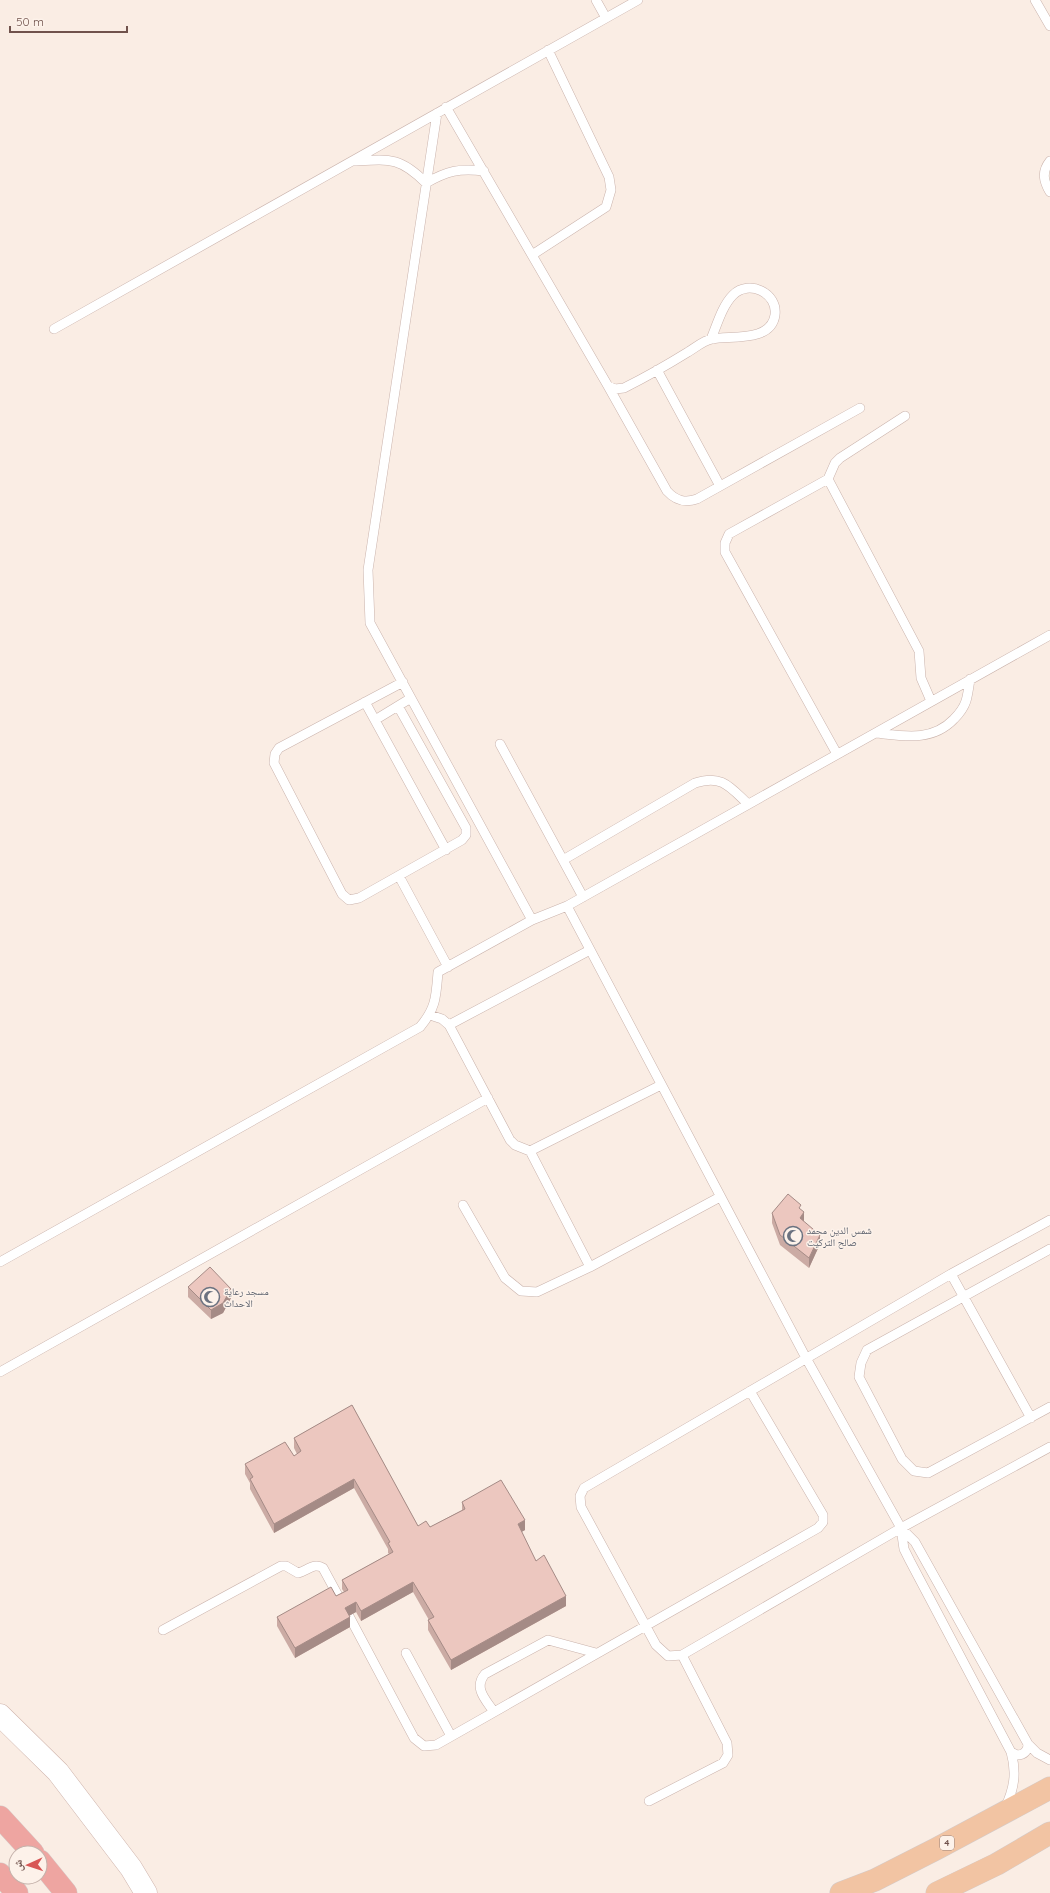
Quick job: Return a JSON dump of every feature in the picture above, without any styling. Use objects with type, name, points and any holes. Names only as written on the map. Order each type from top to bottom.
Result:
[{"type":"highway","points":[[0,1817],[26,1845]]},
{"type":"highway","points":[[48,1871],[66,1893]]},
{"type":"highway","points":[[0,1874],[17,1893]]},
{"type":"main road","points":[[0,1715],[58,1772],[131,1868],[146,1893]]},
{"type":"main road","name":"4","points":[[841,1893],[875,1880],[1050,1788]]},
{"type":"main road","points":[[937,1893],[997,1864],[1050,1833]]},
{"type":"lane","points":[[596,0],[606,18]]},
{"type":"lane","points":[[54,329],[638,0]]},
{"type":"lane","points":[[1035,0],[1050,26]]},
{"type":"lane","points":[[532,256],[606,207],[611,190],[609,177],[548,50]]},
{"type":"lane","points":[[446,107],[608,386],[667,491],[674,498],[681,501],[690,501],[720,486],[860,408]]},
{"type":"lane","points":[[437,113],[368,570],[370,623],[532,920]]},
{"type":"lane","points":[[351,161],[396,161],[412,169],[426,183]]},
{"type":"lane","points":[[1050,161],[1045,169],[1044,177],[1050,192]]},
{"type":"lane","points":[[426,183],[442,174],[456,170],[484,171]]},
{"type":"lane","points":[[608,386],[615,389],[624,388],[711,339],[740,338],[765,330],[771,325],[775,312],[772,302],[767,294],[760,290],[743,290],[734,294],[728,301],[711,339]]},
{"type":"lane","points":[[657,370],[720,486]]},
{"type":"lane","points":[[837,754],[726,552],[725,542],[730,534],[828,480],[835,463],[840,458],[905,416]]},
{"type":"lane","points":[[828,480],[919,650],[921,678],[931,701]]},
{"type":"lane","points":[[0,1262],[420,1027],[430,1015],[436,996],[438,972],[532,920],[567,906],[1050,634]]},
{"type":"lane","points":[[876,732],[909,737],[923,736],[937,732],[949,725],[959,714],[966,702],[970,679]]},
{"type":"lane","points":[[398,706],[466,828],[466,835],[462,840],[446,850],[359,898],[349,900],[342,894],[274,763],[275,754],[279,748],[403,682]]},
{"type":"lane","points":[[375,720],[412,698]]},
{"type":"lane","points":[[365,702],[446,850]]},
{"type":"lane","points":[[500,744],[583,897]]},
{"type":"lane","points":[[563,860],[695,783],[703,780],[725,782],[748,804]]},
{"type":"lane","points":[[399,876],[448,967]]},
{"type":"lane","points":[[567,906],[806,1358],[901,1528],[915,1542],[1028,1744],[1037,1753],[1050,1760]]},
{"type":"lane","points":[[449,1025],[590,950]]},
{"type":"lane","points":[[430,1015],[442,1019],[449,1025],[510,1140],[515,1145],[530,1151],[590,1267]]},
{"type":"lane","points":[[530,1151],[661,1085]]},
{"type":"lane","points":[[0,1372],[488,1098]]},
{"type":"lane","points":[[463,1204],[505,1278],[520,1291],[537,1292],[590,1267],[720,1197]]},
{"type":"lane","points":[[1050,1220],[951,1274],[584,1488],[580,1496],[581,1507],[656,1645],[668,1656],[682,1655],[901,1528],[1050,1447]]},
{"type":"lane","points":[[1050,1249],[867,1350],[860,1363],[859,1377],[902,1459],[914,1471],[928,1473],[1050,1407]]},
{"type":"lane","points":[[951,1274],[1031,1418]]},
{"type":"lane","points":[[349,1616],[414,1738],[424,1746],[430,1746],[451,1736],[494,1712],[818,1528],[823,1522],[823,1515],[750,1391]]},
{"type":"lane","points":[[901,1528],[902,1539],[907,1555],[1011,1752],[1014,1768],[1014,1784],[1002,1814]]},
{"type":"lane","points":[[163,1630],[281,1566],[286,1566],[295,1573],[312,1566],[320,1566],[323,1568],[342,1603]]},
{"type":"lane","points":[[494,1712],[481,1693],[480,1688],[482,1678],[485,1674],[548,1640],[596,1653]]},
{"type":"lane","points":[[406,1653],[451,1736]]},
{"type":"lane","points":[[649,1801],[724,1763],[728,1755],[727,1743],[682,1655]]},
{"type":"lane","points":[[966,1668],[980,1660]]},
{"type":"lane","points":[[1011,1752],[1017,1756],[1024,1754],[1027,1752],[1028,1744]]},
{"type":"building","name":"شمس الدين محمد صالح التركيت","points":[[788,1194],[801,1205],[799,1208],[804,1212],[800,1218],[820,1235],[809,1258],[780,1235],[772,1213]]},
{"type":"building","name":"مسجد رعاية الاحداث","points":[[210,1267],[231,1289],[223,1303],[211,1310],[188,1287]]},
{"type":"building","points":[[352,1405],[418,1526],[426,1521],[430,1527],[465,1509],[462,1502],[501,1480],[525,1520],[518,1524],[536,1561],[544,1555],[566,1596],[451,1660],[428,1620],[434,1617],[413,1582],[361,1611],[356,1602],[345,1608],[350,1617],[295,1648],[277,1617],[331,1587],[336,1596],[348,1590],[342,1580],[393,1552],[388,1543],[390,1542],[354,1479],[274,1524],[250,1479],[253,1477],[245,1464],[285,1442],[294,1456],[301,1451],[294,1438]]},
{"type":"place","name":"شمس الدين محمد صالح التركيت","points":[[793,1236]]},
{"type":"place","name":"مسجد رعاية الاحداث","points":[[210,1297]]}]
